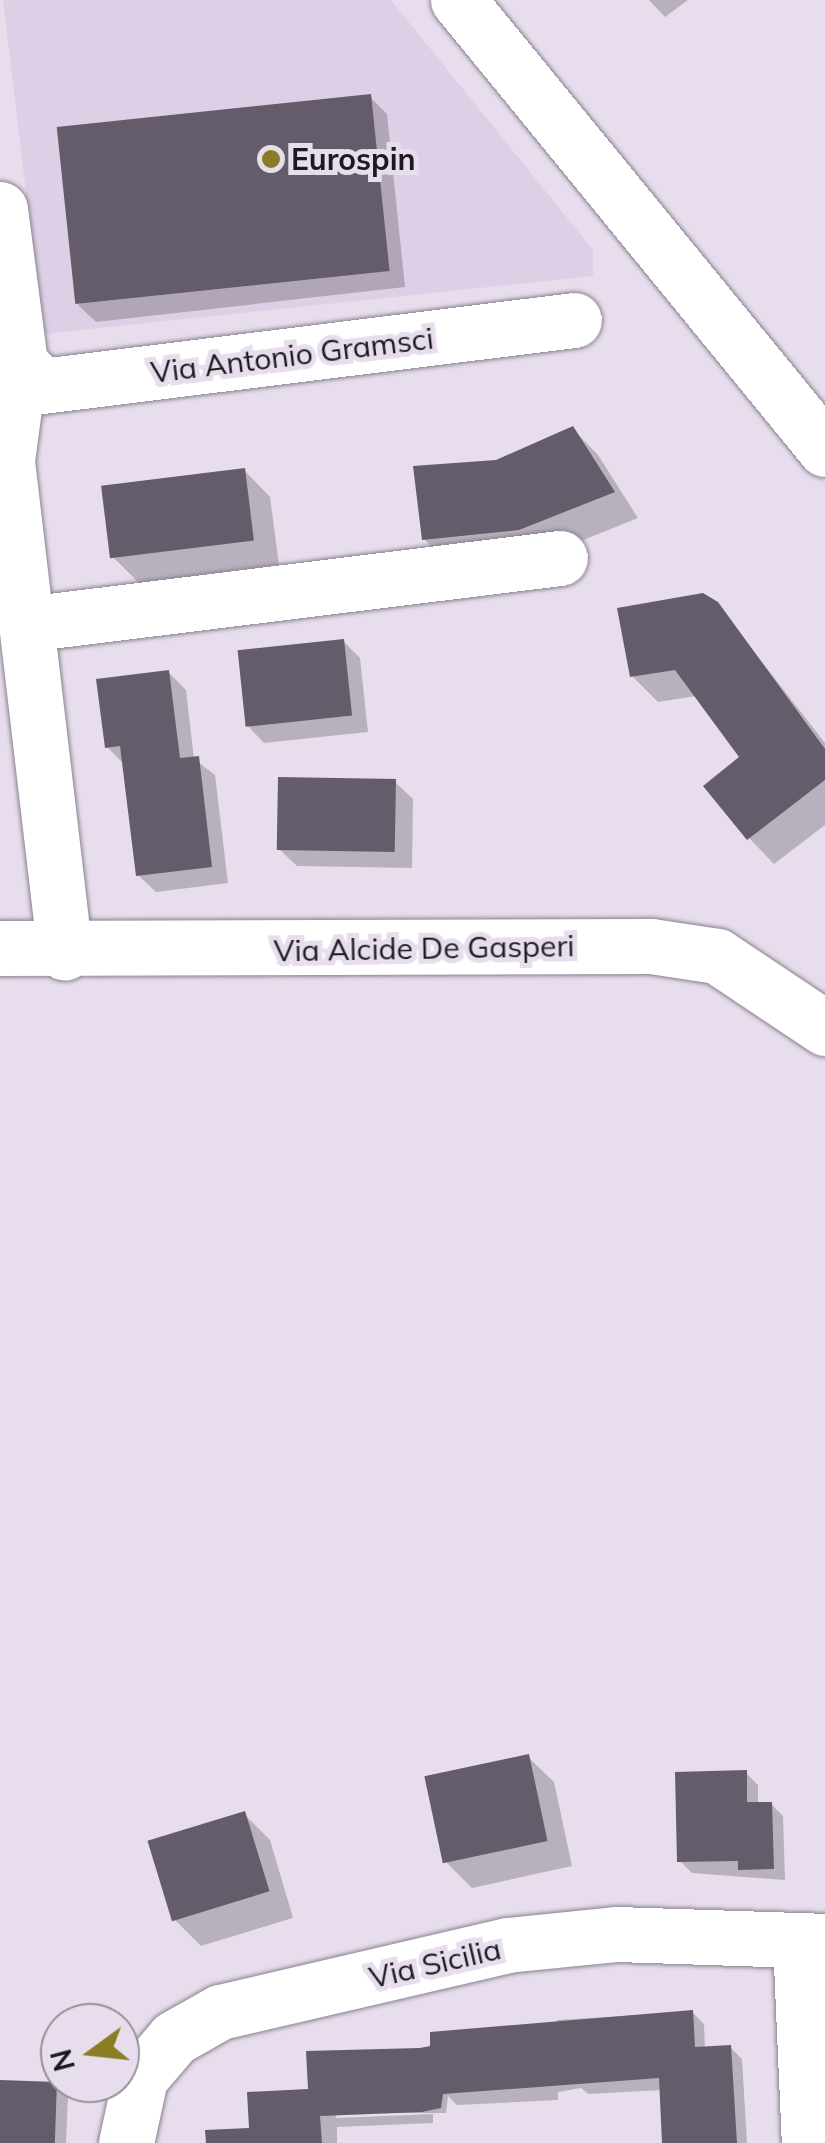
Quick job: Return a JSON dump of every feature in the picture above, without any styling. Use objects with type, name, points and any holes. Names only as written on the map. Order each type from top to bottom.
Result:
[{"type":"street","points":[[458,0],[487,23],[825,449]]},
{"type":"street","points":[[0,209],[20,363],[7,462],[65,953]]},
{"type":"street","name":"Via Antonio Gramsci","points":[[20,363],[42,386],[574,320]]},
{"type":"street","points":[[26,624],[560,558]]},
{"type":"street","name":"Via Alcide De Gasperi","points":[[0,948],[65,953],[651,946],[716,956],[825,1028]]},
{"type":"street","name":"Via Sicilia","points":[[126,2143],[140,2078],[174,2038],[220,2012],[507,1945],[617,1934],[812,1940]]},
{"type":"street","points":[[808,2143],[812,1940]]},
{"type":"shaded area","name":"Eurospin","points":[[3,0],[391,0],[593,250],[593,276],[43,334]]},
{"type":"building","points":[[371,94],[390,271],[75,304],[57,127]]},
{"type":"building","points":[[573,426],[615,492],[519,530],[422,540],[413,466],[496,460]]},
{"type":"building","points":[[245,468],[254,540],[110,558],[101,486]]},
{"type":"building","points":[[703,593],[718,602],[825,749],[825,780],[747,840],[703,786],[739,757],[675,670],[630,677],[617,608]]},
{"type":"building","points":[[344,639],[352,716],[246,727],[238,650]]},
{"type":"building","points":[[169,670],[180,758],[199,756],[212,867],[136,876],[120,746],[105,748],[96,679]]},
{"type":"building","points":[[278,777],[396,779],[395,852],[277,850]]},
{"type":"building","points":[[529,1754],[548,1841],[443,1863],[424,1776]]},
{"type":"building","points":[[747,1770],[747,1802],[772,1802],[774,1869],[738,1870],[738,1861],[677,1862],[675,1772]]},
{"type":"building","points":[[245,1811],[270,1891],[172,1921],[147,1841]]},
{"type":"building","points":[[693,2010],[695,2047],[731,2045],[737,2143],[662,2143],[659,2078],[443,2094],[441,2108],[422,2112],[320,2116],[322,2143],[206,2143],[205,2130],[249,2128],[247,2092],[308,2089],[306,2051],[420,2048],[430,2046],[430,2032]]},
{"type":"building","points":[[0,2080],[40,2081],[40,2103],[56,2103],[55,2143],[0,2143]]},
{"type":"place","name":"Eurospin","points":[[271,159]]}]
